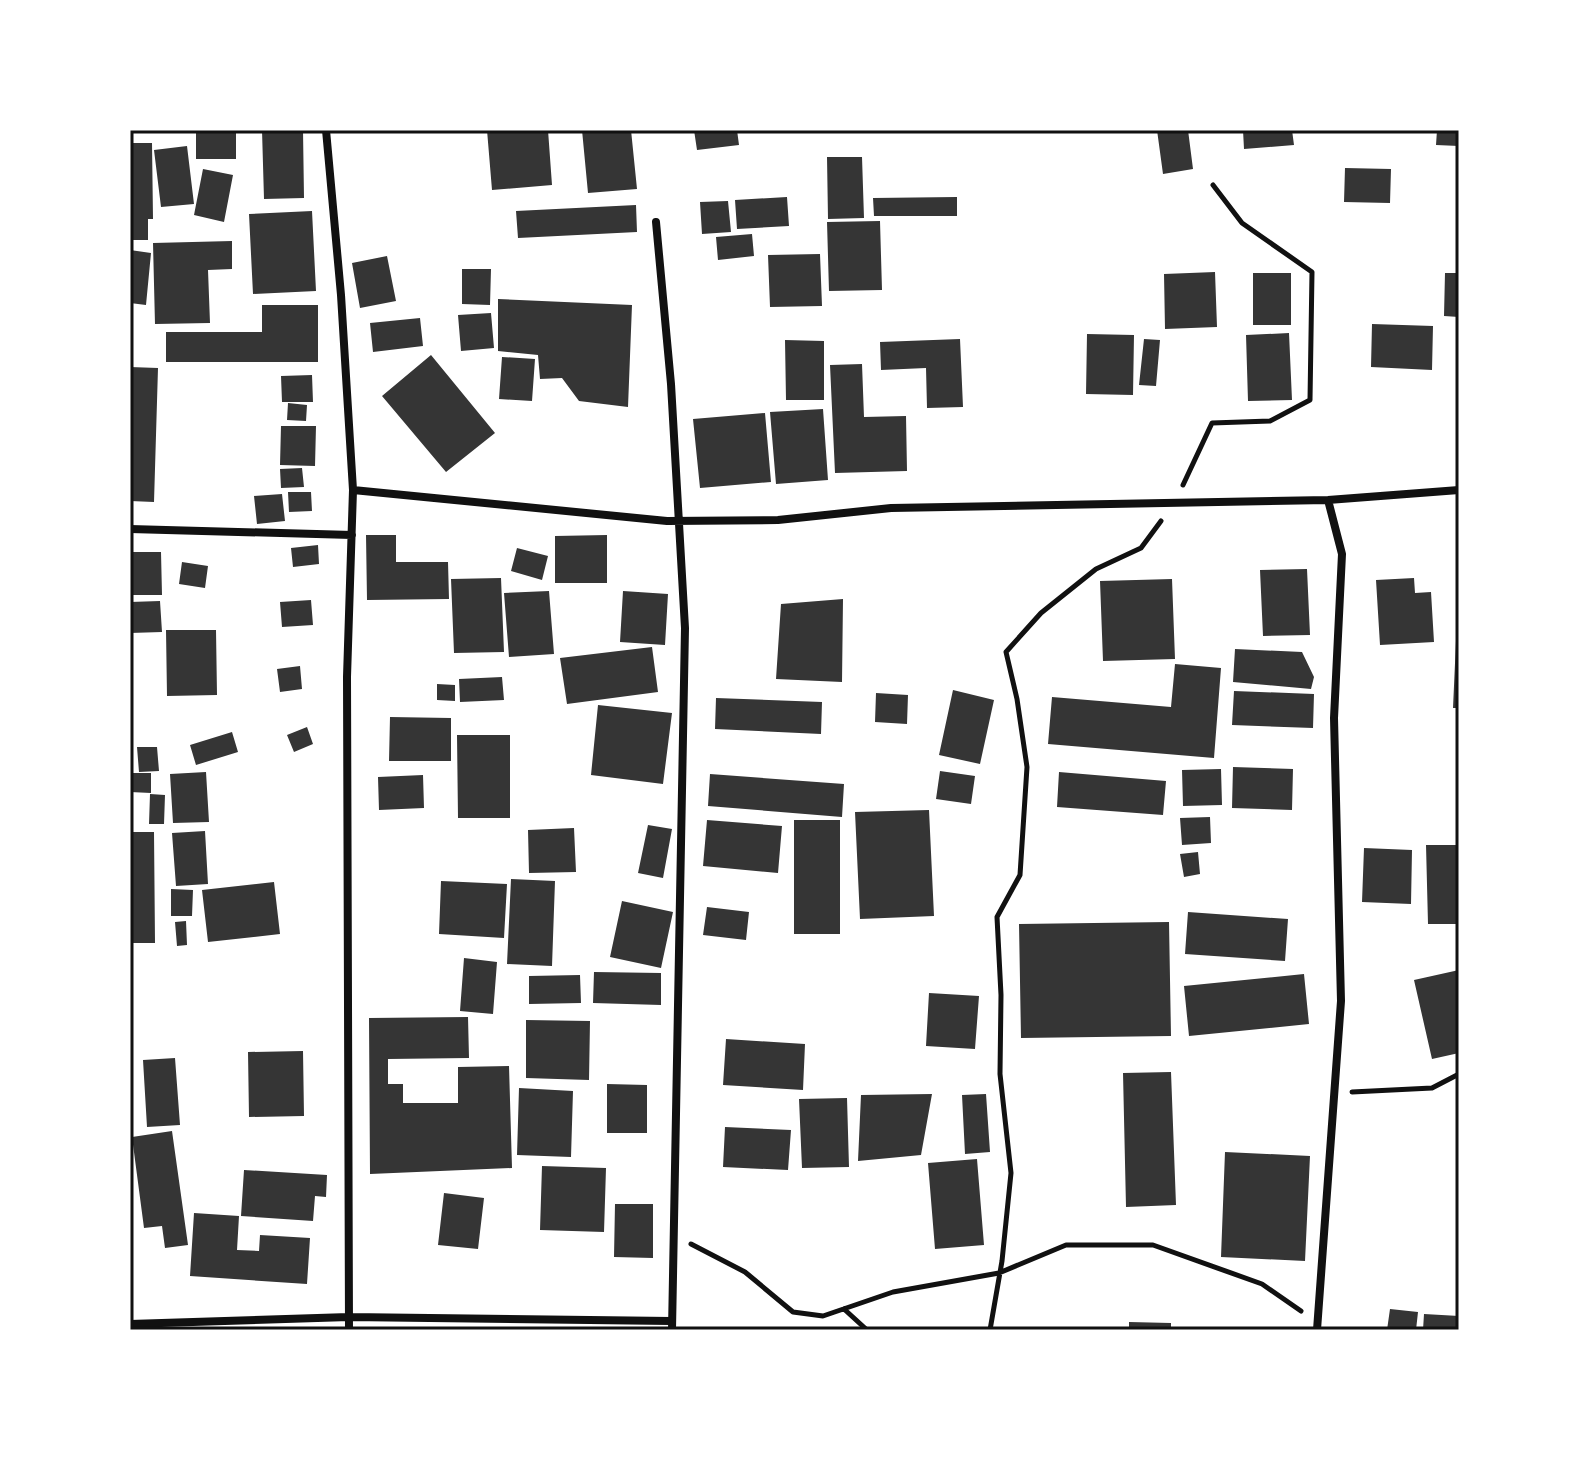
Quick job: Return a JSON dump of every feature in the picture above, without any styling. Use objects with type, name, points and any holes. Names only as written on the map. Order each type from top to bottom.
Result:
[{"type":"street","points":[[326,130],[353,490],[347,677],[349,1330]]},
{"type":"street","points":[[130,1324],[349,1317],[672,1325],[685,628],[671,384],[656,222]]},
{"type":"street","points":[[353,490],[679,521],[778,520],[891,508],[1328,500],[1459,490]]},
{"type":"street","points":[[1317,1326],[1341,1001],[1334,718],[1342,554],[1328,500]]},
{"type":"street","points":[[130,529],[352,535]]},
{"type":"path","points":[[990,1330],[1011,1173],[1000,1074],[1001,995],[997,917],[1020,875],[1027,767],[1006,652],[1041,613],[1096,569],[1141,548],[1174,503],[1212,423],[1270,421],[1310,400],[1312,272],[1242,223],[1213,185]]},
{"type":"path","points":[[1335,1092],[1432,1088],[1459,1074]]},
{"type":"path","points":[[673,1234],[745,1272],[793,1312],[823,1316],[893,1292],[999,1273],[1066,1245],[1153,1245],[1262,1284],[1317,1326]]},
{"type":"path","points":[[844,1309],[867,1330]]},
{"type":"building","points":[[196,130],[236,130],[236,159],[196,159]]},
{"type":"building","points":[[262,130],[303,130],[304,198],[264,199]]},
{"type":"building","points":[[487,130],[548,130],[552,185],[492,190]]},
{"type":"building","points":[[582,130],[631,130],[637,189],[588,193]]},
{"type":"building","points":[[694,130],[737,130],[739,145],[697,150]]},
{"type":"building","points":[[1157,130],[1188,130],[1193,169],[1163,174]]},
{"type":"building","points":[[1243,130],[1292,130],[1294,145],[1244,149]]},
{"type":"building","points":[[1437,130],[1459,130],[1459,146],[1436,145]]},
{"type":"building","points":[[130,143],[152,143],[153,219],[148,219],[148,240],[130,240]]},
{"type":"building","points":[[187,146],[194,204],[161,207],[154,150]]},
{"type":"building","points":[[827,157],[862,157],[864,218],[828,219]]},
{"type":"building","points":[[1345,168],[1391,169],[1390,203],[1344,202]]},
{"type":"building","points":[[203,169],[233,175],[224,222],[194,215]]},
{"type":"building","points":[[787,197],[789,226],[737,229],[735,200]]},
{"type":"building","points":[[957,197],[957,216],[874,216],[873,198]]},
{"type":"building","points":[[728,201],[731,232],[702,234],[700,202]]},
{"type":"building","points":[[636,205],[637,232],[518,238],[516,211]]},
{"type":"building","points":[[312,211],[316,291],[253,294],[249,214]]},
{"type":"building","points":[[880,221],[882,290],[829,291],[827,222]]},
{"type":"building","points":[[752,234],[754,256],[718,260],[716,237]]},
{"type":"building","points":[[232,241],[232,269],[208,270],[210,323],[155,324],[153,243]]},
{"type":"building","points":[[130,250],[151,253],[146,305],[130,303]]},
{"type":"building","points":[[820,254],[822,306],[770,307],[768,255]]},
{"type":"building","points":[[387,256],[396,301],[360,308],[352,263]]},
{"type":"building","points":[[462,269],[491,269],[490,305],[462,304]]},
{"type":"building","points":[[1215,272],[1217,327],[1165,329],[1164,274]]},
{"type":"building","points":[[1253,273],[1291,273],[1291,325],[1253,325]]},
{"type":"building","points":[[1445,273],[1459,273],[1459,317],[1444,316]]},
{"type":"building","points":[[498,299],[632,305],[628,407],[579,401],[562,378],[540,379],[538,355],[498,351]]},
{"type":"building","points":[[262,305],[318,305],[318,362],[166,362],[166,332],[262,332]]},
{"type":"building","points":[[491,313],[494,348],[461,351],[458,315]]},
{"type":"building","points":[[420,318],[423,346],[373,352],[370,323]]},
{"type":"building","points":[[1372,324],[1433,326],[1432,370],[1371,367]]},
{"type":"building","points":[[1289,333],[1292,400],[1248,401],[1246,335]]},
{"type":"building","points":[[1087,334],[1134,335],[1133,395],[1086,394]]},
{"type":"building","points":[[960,339],[963,407],[927,408],[926,368],[881,370],[880,342]]},
{"type":"building","points":[[1144,339],[1160,340],[1156,386],[1139,385]]},
{"type":"building","points":[[785,340],[824,341],[824,400],[786,400]]},
{"type":"building","points":[[431,355],[495,433],[446,472],[382,396]]},
{"type":"building","points":[[502,357],[535,359],[532,401],[499,399]]},
{"type":"building","points":[[862,364],[864,417],[906,416],[907,471],[835,473],[830,365]]},
{"type":"building","points":[[130,367],[158,368],[154,502],[130,501]]},
{"type":"building","points":[[312,375],[313,402],[282,402],[281,376]]},
{"type":"building","points":[[288,403],[307,405],[306,421],[287,420]]},
{"type":"building","points":[[823,409],[828,480],[776,484],[770,412]]},
{"type":"building","points":[[765,413],[771,482],[700,488],[693,419]]},
{"type":"building","points":[[281,426],[316,426],[315,466],[280,465]]},
{"type":"building","points":[[302,468],[304,487],[281,488],[280,469]]},
{"type":"building","points":[[288,492],[311,492],[312,511],[289,512]]},
{"type":"building","points":[[282,494],[285,521],[257,524],[254,496]]},
{"type":"building","points":[[366,535],[396,535],[396,562],[448,562],[449,599],[367,600]]},
{"type":"building","points":[[607,535],[607,583],[555,583],[555,536]]},
{"type":"building","points":[[318,545],[319,564],[293,567],[291,548]]},
{"type":"building","points":[[517,548],[548,556],[542,580],[511,571]]},
{"type":"building","points":[[130,552],[161,552],[162,595],[131,595]]},
{"type":"building","points":[[182,562],[208,566],[205,588],[179,584]]},
{"type":"building","points":[[1307,569],[1310,635],[1263,636],[1260,570]]},
{"type":"building","points":[[501,578],[504,652],[454,653],[451,579]]},
{"type":"building","points":[[1414,578],[1415,593],[1431,592],[1434,642],[1380,645],[1376,580]]},
{"type":"building","points":[[1172,579],[1175,659],[1103,661],[1100,581]]},
{"type":"building","points":[[549,591],[554,654],[509,657],[504,593]]},
{"type":"building","points":[[623,591],[668,594],[665,645],[620,642]]},
{"type":"building","points":[[843,599],[842,682],[776,679],[781,604]]},
{"type":"building","points":[[311,600],[313,625],[282,627],[280,602]]},
{"type":"building","points":[[160,601],[162,632],[130,633],[130,602]]},
{"type":"building","points":[[166,630],[216,630],[217,695],[167,696]]},
{"type":"building","points":[[1456,641],[1459,641],[1459,708],[1453,708]]},
{"type":"building","points":[[652,647],[658,692],[567,704],[560,658]]},
{"type":"building","points":[[1235,649],[1302,652],[1314,677],[1311,689],[1233,682]]},
{"type":"building","points":[[1175,664],[1221,668],[1214,758],[1048,744],[1052,697],[1171,707]]},
{"type":"building","points":[[300,666],[302,689],[280,692],[277,669]]},
{"type":"building","points":[[502,677],[504,700],[460,702],[459,679]]},
{"type":"building","points":[[437,684],[455,685],[455,701],[437,700]]},
{"type":"building","points":[[953,690],[994,700],[980,764],[939,755]]},
{"type":"building","points":[[1234,691],[1314,694],[1313,728],[1232,725]]},
{"type":"building","points":[[876,693],[908,695],[907,724],[875,722]]},
{"type":"building","points":[[716,698],[822,702],[821,734],[715,729]]},
{"type":"building","points":[[598,705],[672,713],[663,784],[591,775]]},
{"type":"building","points":[[390,717],[451,718],[451,761],[389,761]]},
{"type":"building","points":[[307,727],[313,744],[294,752],[287,735]]},
{"type":"building","points":[[232,732],[238,752],[196,765],[190,745]]},
{"type":"building","points":[[457,735],[510,735],[510,818],[458,818]]},
{"type":"building","points":[[137,747],[157,747],[159,771],[139,772]]},
{"type":"building","points":[[1233,767],[1293,769],[1292,810],[1232,808]]},
{"type":"building","points":[[1221,769],[1222,805],[1183,806],[1182,770]]},
{"type":"building","points":[[940,771],[975,776],[971,804],[936,799]]},
{"type":"building","points":[[206,772],[209,822],[173,823],[170,774]]},
{"type":"building","points":[[1059,772],[1166,781],[1163,815],[1057,807]]},
{"type":"building","points":[[130,773],[151,773],[151,793],[130,792]]},
{"type":"building","points":[[710,774],[844,784],[842,817],[708,806]]},
{"type":"building","points":[[423,775],[424,808],[379,810],[378,777]]},
{"type":"building","points":[[150,794],[165,795],[164,824],[149,824]]},
{"type":"building","points":[[929,810],[934,916],[860,919],[855,812]]},
{"type":"building","points":[[1210,817],[1211,843],[1182,845],[1180,818]]},
{"type":"building","points":[[707,820],[782,826],[778,873],[703,866]]},
{"type":"building","points":[[794,820],[840,820],[840,934],[794,934]]},
{"type":"building","points":[[648,825],[672,829],[663,878],[638,873]]},
{"type":"building","points":[[574,828],[576,872],[529,873],[528,830]]},
{"type":"building","points":[[205,831],[208,884],[176,886],[172,833]]},
{"type":"building","points":[[130,832],[154,832],[155,943],[130,943]]},
{"type":"building","points":[[1426,845],[1459,845],[1459,924],[1428,924]]},
{"type":"building","points":[[1364,848],[1412,850],[1411,904],[1362,902]]},
{"type":"building","points":[[1198,852],[1200,874],[1184,877],[1180,854]]},
{"type":"building","points":[[511,879],[555,881],[552,966],[507,964]]},
{"type":"building","points":[[441,881],[507,884],[504,938],[439,934]]},
{"type":"building","points":[[274,882],[280,934],[208,942],[202,890]]},
{"type":"building","points":[[171,889],[193,890],[192,916],[171,916]]},
{"type":"building","points":[[622,901],[673,912],[661,968],[610,957]]},
{"type":"building","points":[[707,907],[749,912],[746,940],[703,935]]},
{"type":"building","points":[[1188,912],[1288,919],[1285,961],[1185,954]]},
{"type":"building","points":[[186,921],[187,945],[177,946],[175,922]]},
{"type":"building","points":[[1169,922],[1171,1036],[1021,1038],[1019,924]]},
{"type":"building","points":[[464,958],[497,962],[493,1014],[460,1011]]},
{"type":"building","points":[[1459,970],[1459,1053],[1432,1059],[1414,980]]},
{"type":"building","points":[[594,972],[661,973],[661,1005],[593,1003]]},
{"type":"building","points":[[1304,974],[1309,1024],[1189,1036],[1184,986]]},
{"type":"building","points":[[580,975],[581,1003],[529,1004],[529,976]]},
{"type":"building","points":[[929,993],[979,996],[975,1049],[926,1046]]},
{"type":"building","points":[[468,1017],[469,1058],[388,1059],[388,1084],[403,1084],[403,1103],[458,1103],[458,1067],[509,1066],[512,1168],[370,1174],[369,1018]]},
{"type":"building","points":[[526,1020],[590,1021],[589,1080],[526,1078]]},
{"type":"building","points":[[726,1039],[805,1044],[803,1090],[723,1085]]},
{"type":"building","points":[[303,1051],[304,1116],[249,1117],[248,1052]]},
{"type":"building","points":[[175,1058],[180,1125],[147,1127],[143,1060]]},
{"type":"building","points":[[1171,1072],[1176,1205],[1126,1207],[1123,1073]]},
{"type":"building","points":[[607,1084],[647,1085],[647,1133],[607,1133]]},
{"type":"building","points":[[519,1088],[573,1091],[571,1157],[517,1155]]},
{"type":"building","points":[[932,1094],[921,1155],[858,1161],[861,1095]]},
{"type":"building","points":[[986,1094],[990,1152],[965,1154],[962,1095]]},
{"type":"building","points":[[847,1098],[849,1167],[802,1168],[799,1099]]},
{"type":"building","points":[[725,1127],[791,1130],[788,1170],[723,1167]]},
{"type":"building","points":[[172,1131],[188,1245],[165,1248],[162,1226],[144,1228],[132,1137]]},
{"type":"building","points":[[1225,1152],[1310,1156],[1305,1261],[1221,1257]]},
{"type":"building","points":[[977,1159],[984,1245],[935,1249],[928,1163]]},
{"type":"building","points":[[542,1166],[606,1168],[604,1232],[540,1230]]},
{"type":"building","points":[[244,1170],[327,1175],[326,1197],[315,1196],[313,1221],[241,1216]]},
{"type":"building","points":[[444,1193],[484,1198],[478,1249],[438,1245]]},
{"type":"building","points":[[615,1204],[653,1204],[653,1258],[614,1257]]},
{"type":"building","points":[[194,1213],[239,1216],[237,1250],[259,1251],[260,1235],[310,1238],[307,1284],[190,1276]]},
{"type":"building","points":[[1390,1309],[1418,1312],[1416,1330],[1387,1330]]},
{"type":"building","points":[[1424,1314],[1459,1316],[1459,1330],[1423,1330]]},
{"type":"building","points":[[1129,1322],[1171,1323],[1171,1330],[1129,1330]]}]
